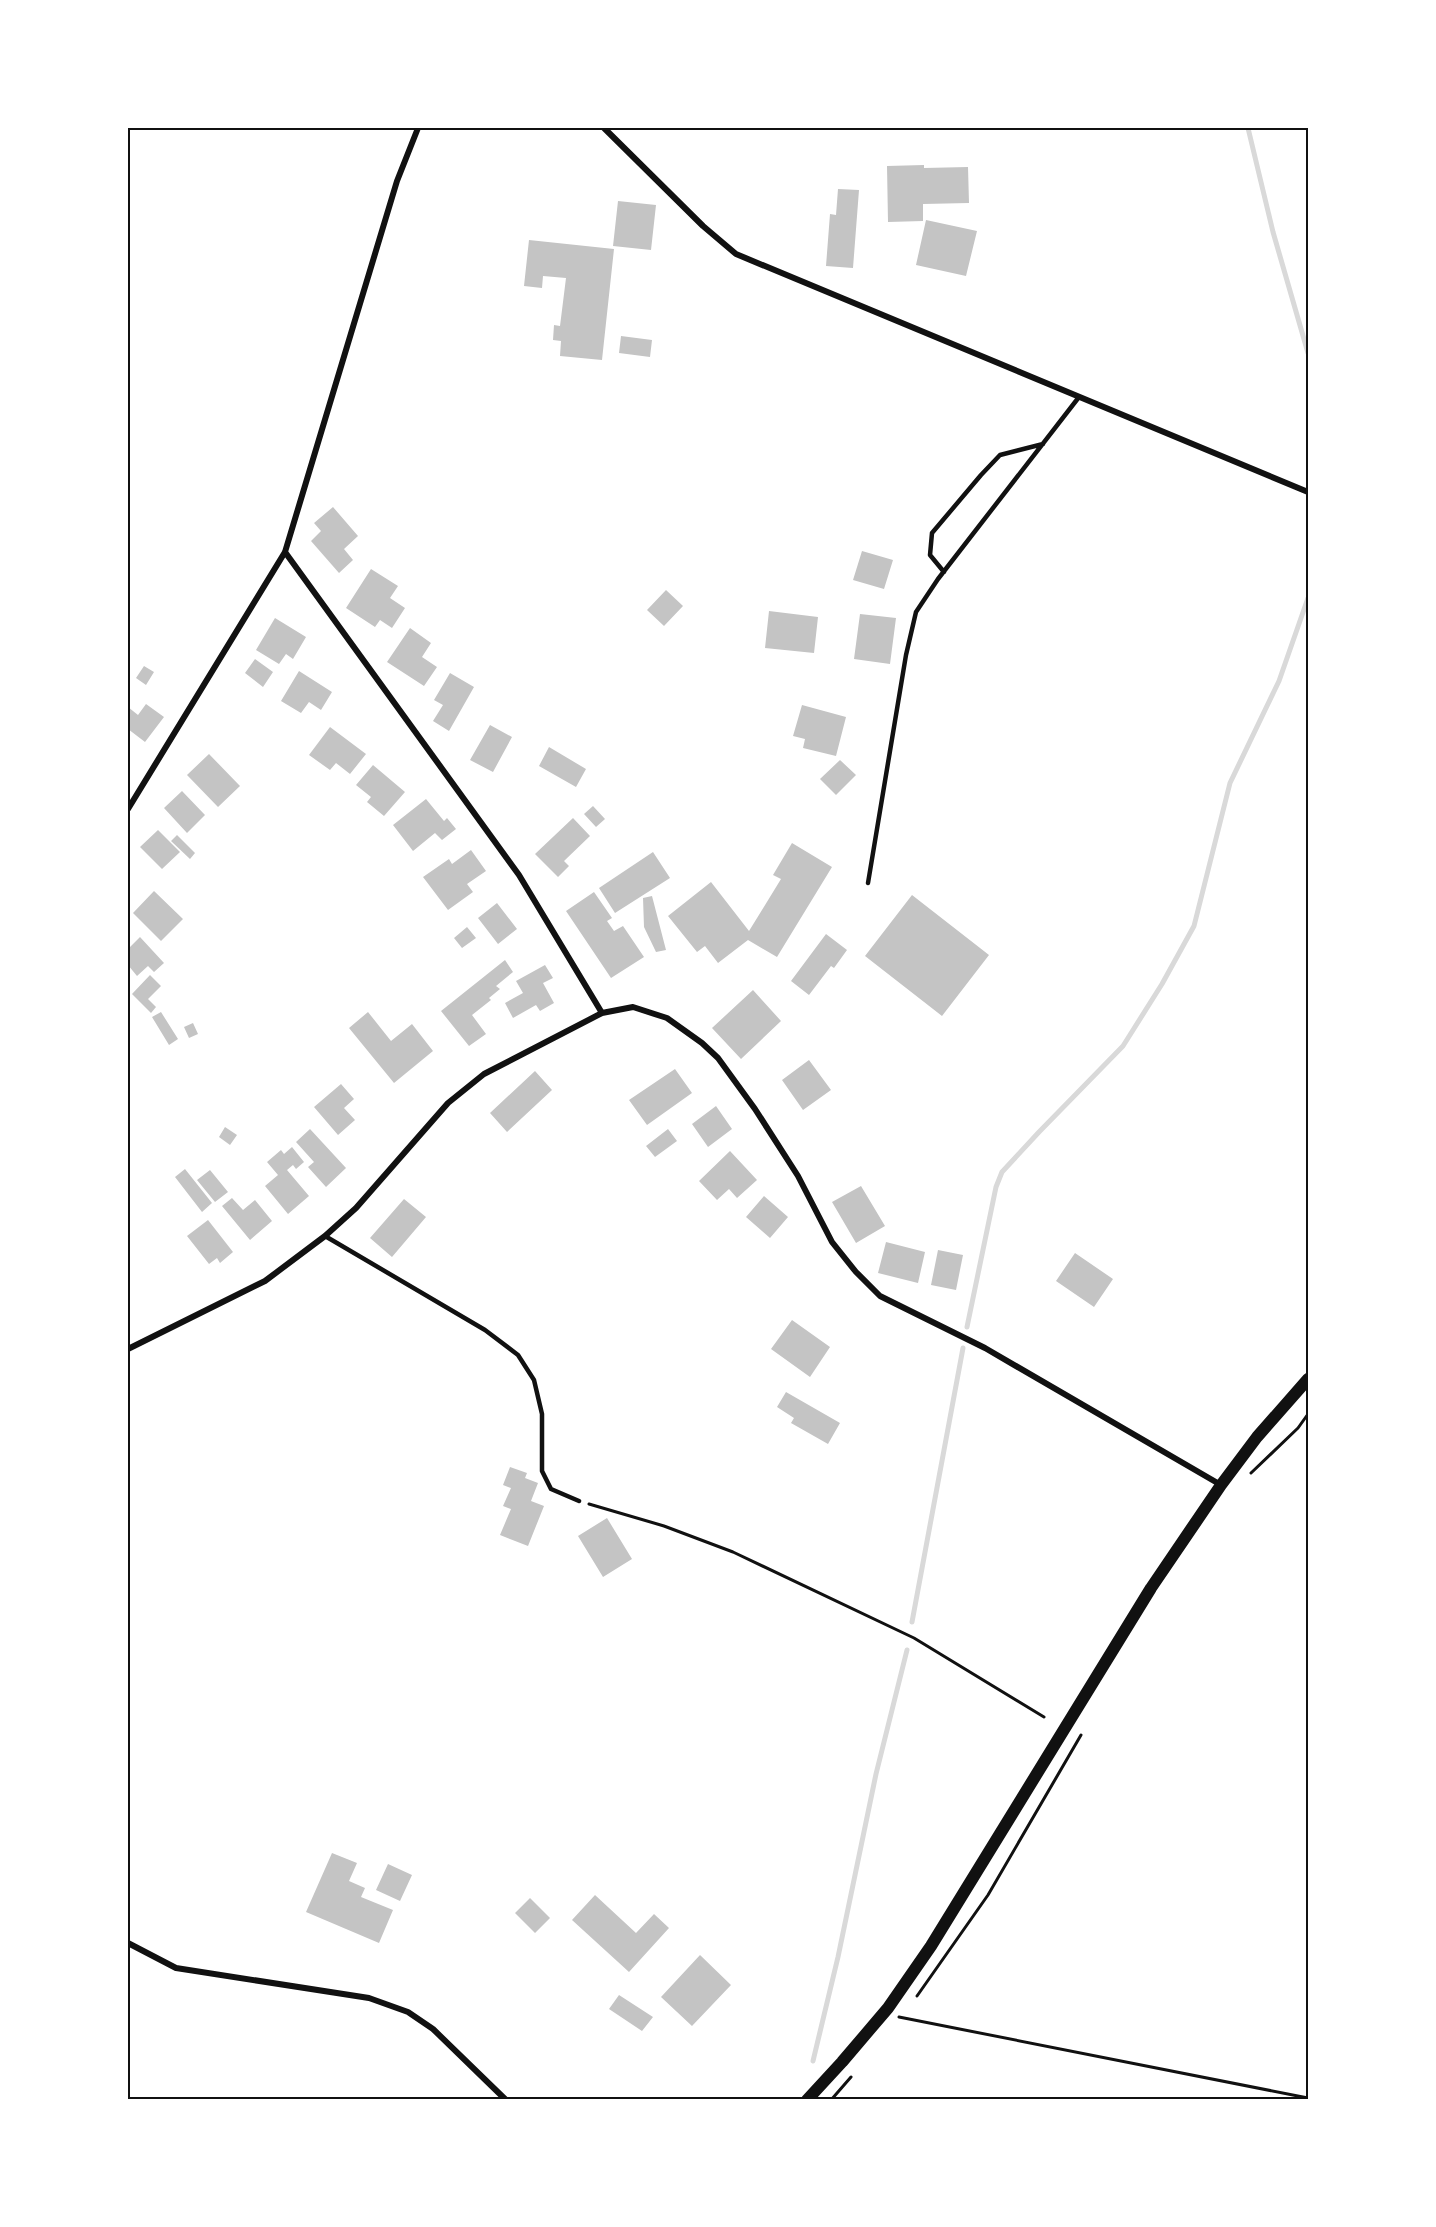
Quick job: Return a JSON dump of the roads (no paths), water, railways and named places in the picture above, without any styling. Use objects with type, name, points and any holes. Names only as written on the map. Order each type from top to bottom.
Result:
[{"type":"main road","points":[[807,2100],[888,2008],[931,1946],[1151,1588],[1221,1485],[1257,1437],[1308,1379]]},
{"type":"street","points":[[128,809],[285,552],[397,181],[418,128]]},
{"type":"street","points":[[604,128],[703,226],[736,254],[1308,492]]},
{"type":"street","points":[[285,552],[519,875],[602,1013]]},
{"type":"street","points":[[128,1349],[265,1281],[325,1236],[356,1208],[448,1103],[484,1074],[602,1013],[633,1007],[667,1017],[702,1042],[718,1058],[755,1109],[798,1176],[832,1242],[856,1272],[880,1296],[985,1348],[1221,1485]]},
{"type":"street","points":[[128,1943],[176,1968],[369,1998],[408,2012],[433,2029],[506,2100]]},
{"type":"lane","points":[[868,883],[906,655],[916,612],[944,572],[1079,397]]},
{"type":"lane","points":[[944,572],[930,555],[932,533],[1000,455],[1043,444]]},
{"type":"lane","points":[[325,1236],[485,1330],[518,1355],[534,1380],[542,1414],[542,1471],[552,1489],[579,1501]]},
{"type":"waterway","points":[[1248,128],[1273,232],[1308,353]]},
{"type":"waterway","points":[[967,1327],[996,1187],[1002,1172],[1123,1046],[1162,984],[1194,926],[1230,783],[1279,681],[1308,598]]},
{"type":"waterway","points":[[912,1622],[963,1348]]},
{"type":"waterway","points":[[813,2061],[838,1957],[876,1774],[907,1650]]}]
